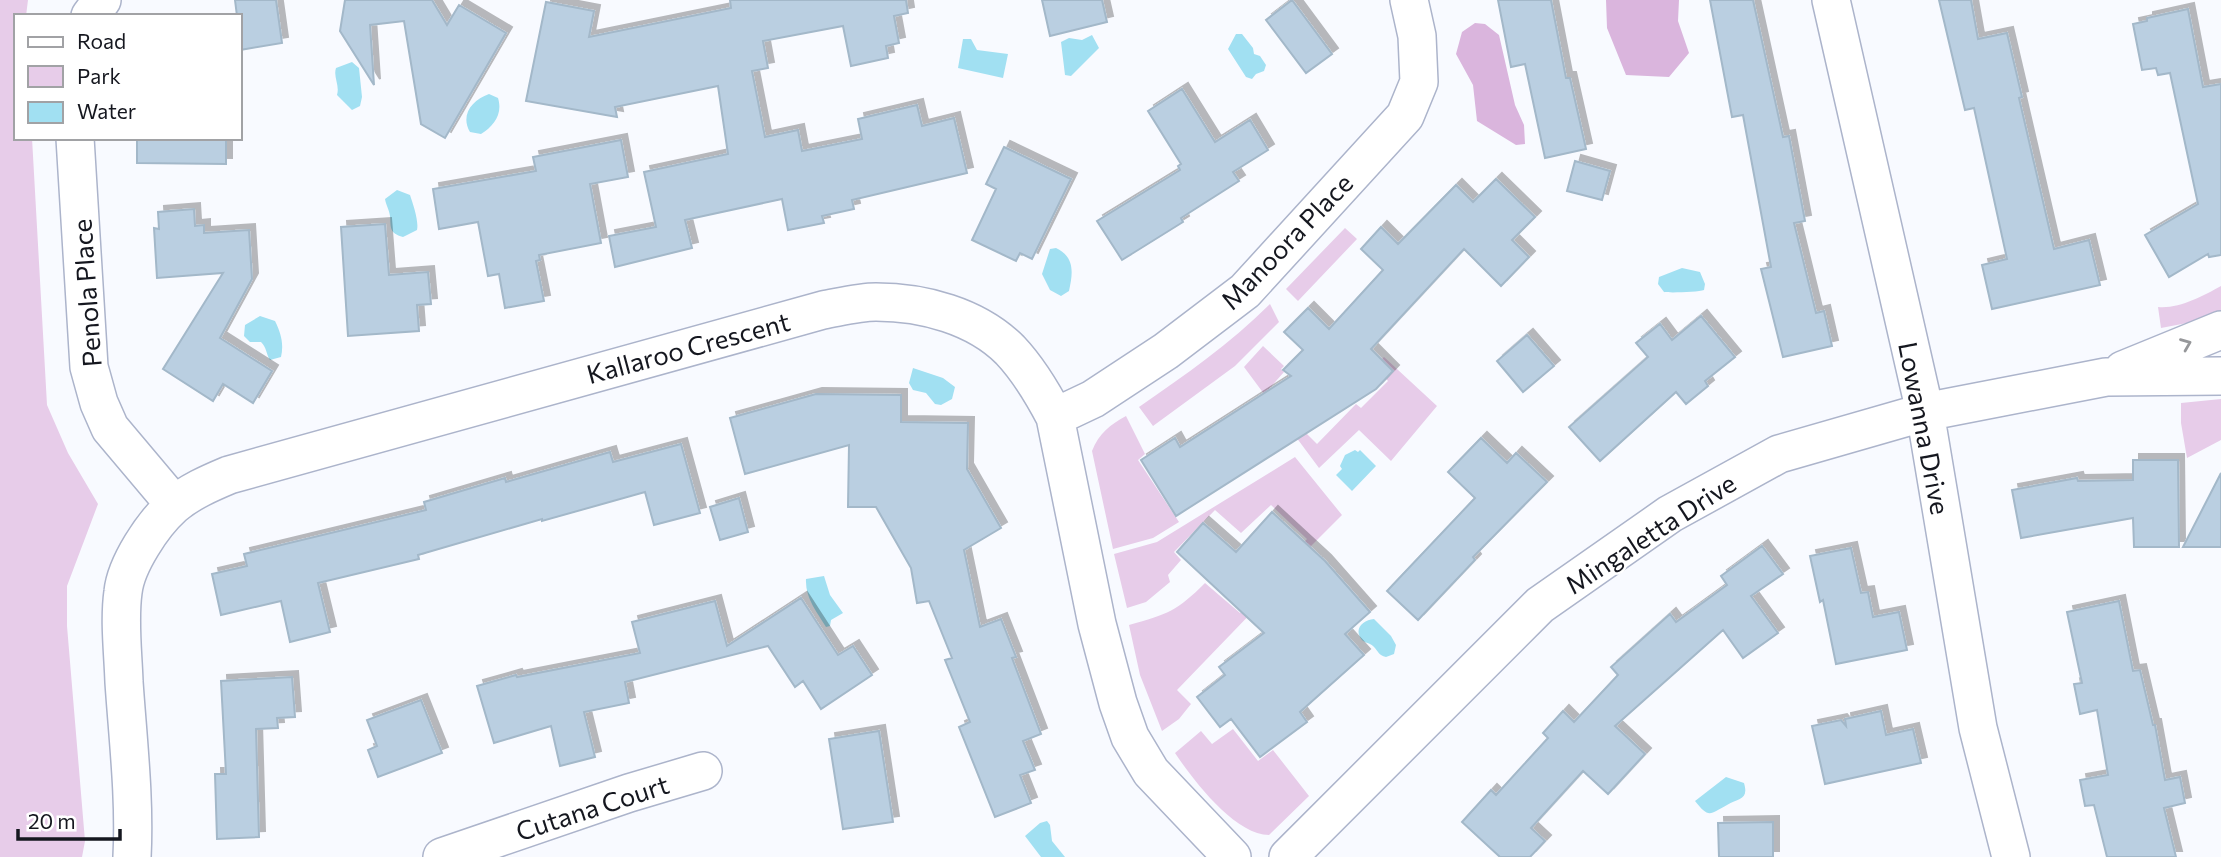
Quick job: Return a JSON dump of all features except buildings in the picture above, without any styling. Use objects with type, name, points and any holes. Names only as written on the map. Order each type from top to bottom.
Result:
[{"type":"street","name":"Manoora Place","points":[[1055,417],[1093,399],[1146,364],[1245,291],[1405,116],[1419,82],[1417,36],[1409,0]]},
{"type":"street","name":"Lowanna Drive","points":[[1831,0],[1925,412],[1978,728],[2011,857]]},
{"type":"street","name":"Penola Place","points":[[75,140],[89,367],[99,403],[110,428],[174,504]]},
{"type":"street","name":"Kallaroo Crescent","points":[[132,857],[133,822],[122,640],[123,589],[140,547],[156,523],[174,504],[229,475],[823,310],[875,302],[924,307],[946,312],[974,324],[1009,349],[1040,390],[1055,417],[1097,624],[1130,737],[1151,772],[1232,857]]},
{"type":"street","name":"Mingaletta Drive","points":[[2106,377],[2221,330]]},
{"type":"street","name":"Mingaletta Drive","points":[[1288,857],[1540,605],[1670,514],[1779,454],[1925,412],[2106,377],[2221,376]]},
{"type":"street","name":"Cutana Court","points":[[442,857],[629,793],[703,771]]},
{"type":"green space","points":[[0,0],[28,0],[26,14],[14,14],[14,140],[32,140],[47,405],[68,453],[98,504],[67,586],[67,626],[85,841],[82,857],[0,857]]},
{"type":"green space","points":[[1345,228],[1357,239],[1298,301],[1286,289]]},
{"type":"green space","points":[[2221,286],[2221,312],[2161,328],[2158,307],[2182,304]]},
{"type":"green space","points":[[1270,304],[1279,322],[1235,366],[1153,426],[1139,407],[1223,346]]},
{"type":"green space","points":[[1263,346],[1284,366],[1281,369],[1284,372],[1268,390],[1286,408],[1284,411],[1317,444],[1356,404],[1361,408],[1388,381],[1375,366],[1384,357],[1437,406],[1391,461],[1359,430],[1319,468],[1244,367]]},
{"type":"green space","points":[[2221,399],[2221,440],[2187,458],[2181,423],[2181,403]]},
{"type":"green space","points":[[1126,416],[1145,454],[1138,460],[1179,522],[1153,538],[1113,549],[1092,451],[1106,430]]},
{"type":"green space","points":[[1295,457],[1342,515],[1311,546],[1312,550],[1177,690],[1191,704],[1179,719],[1162,731],[1140,675],[1129,625],[1171,610],[1187,600],[1205,583],[1240,613],[1307,539],[1271,505],[1241,533],[1215,510],[1174,552],[1181,560],[1168,575],[1170,582],[1146,602],[1127,608],[1114,554],[1157,542]]},
{"type":"green space","points":[[1233,729],[1258,761],[1273,750],[1309,796],[1269,835],[1256,833],[1229,816],[1192,777],[1175,753],[1201,731],[1212,744]]},
{"type":"shaded area","points":[[1606,0],[1679,0],[1678,21],[1689,53],[1669,77],[1626,75],[1607,28]]},
{"type":"shaded area","points":[[1475,23],[1485,24],[1499,35],[1515,105],[1524,125],[1525,144],[1516,145],[1477,121],[1473,85],[1456,54],[1462,32]]},
{"type":"water","points":[[1236,34],[1242,34],[1253,48],[1254,54],[1260,56],[1266,65],[1264,71],[1252,79],[1246,77],[1228,49]]},
{"type":"water","points":[[1092,35],[1099,48],[1071,76],[1065,75],[1061,42],[1069,38],[1082,40]]},
{"type":"water","points":[[963,39],[971,39],[977,50],[1008,54],[1003,78],[958,68]]},
{"type":"water","points":[[352,62],[359,68],[362,97],[360,106],[352,110],[337,95],[335,71],[336,68]]},
{"type":"water","points":[[489,94],[498,98],[496,119],[481,134],[470,132],[466,120],[469,109],[477,100]]},
{"type":"water","points":[[397,190],[410,195],[417,222],[417,230],[403,237],[392,230],[385,199]]},
{"type":"water","points":[[1056,248],[1067,256],[1071,266],[1069,291],[1061,296],[1050,290],[1042,274],[1050,249]]},
{"type":"water","points":[[1682,268],[1700,272],[1705,284],[1704,290],[1664,292],[1658,284],[1659,277]]},
{"type":"water","points":[[260,316],[275,321],[281,339],[281,357],[270,360],[261,342],[250,342],[244,336],[245,325]]},
{"type":"water","points":[[913,368],[943,378],[955,387],[952,399],[941,405],[935,404],[926,393],[913,390],[909,383]]},
{"type":"water","points":[[1360,450],[1376,466],[1352,491],[1336,475],[1342,469],[1340,466],[1345,455]]},
{"type":"water","points":[[824,576],[830,595],[843,613],[831,620],[830,626],[826,627],[812,604],[806,586],[806,579]]},
{"type":"water","points":[[1374,619],[1391,636],[1396,645],[1394,654],[1386,657],[1381,655],[1359,636],[1360,626]]},
{"type":"water","points":[[1726,777],[1744,783],[1744,796],[1707,813],[1695,801]]},
{"type":"water","points":[[1047,821],[1052,841],[1065,857],[1041,857],[1025,836],[1040,823]]}]
